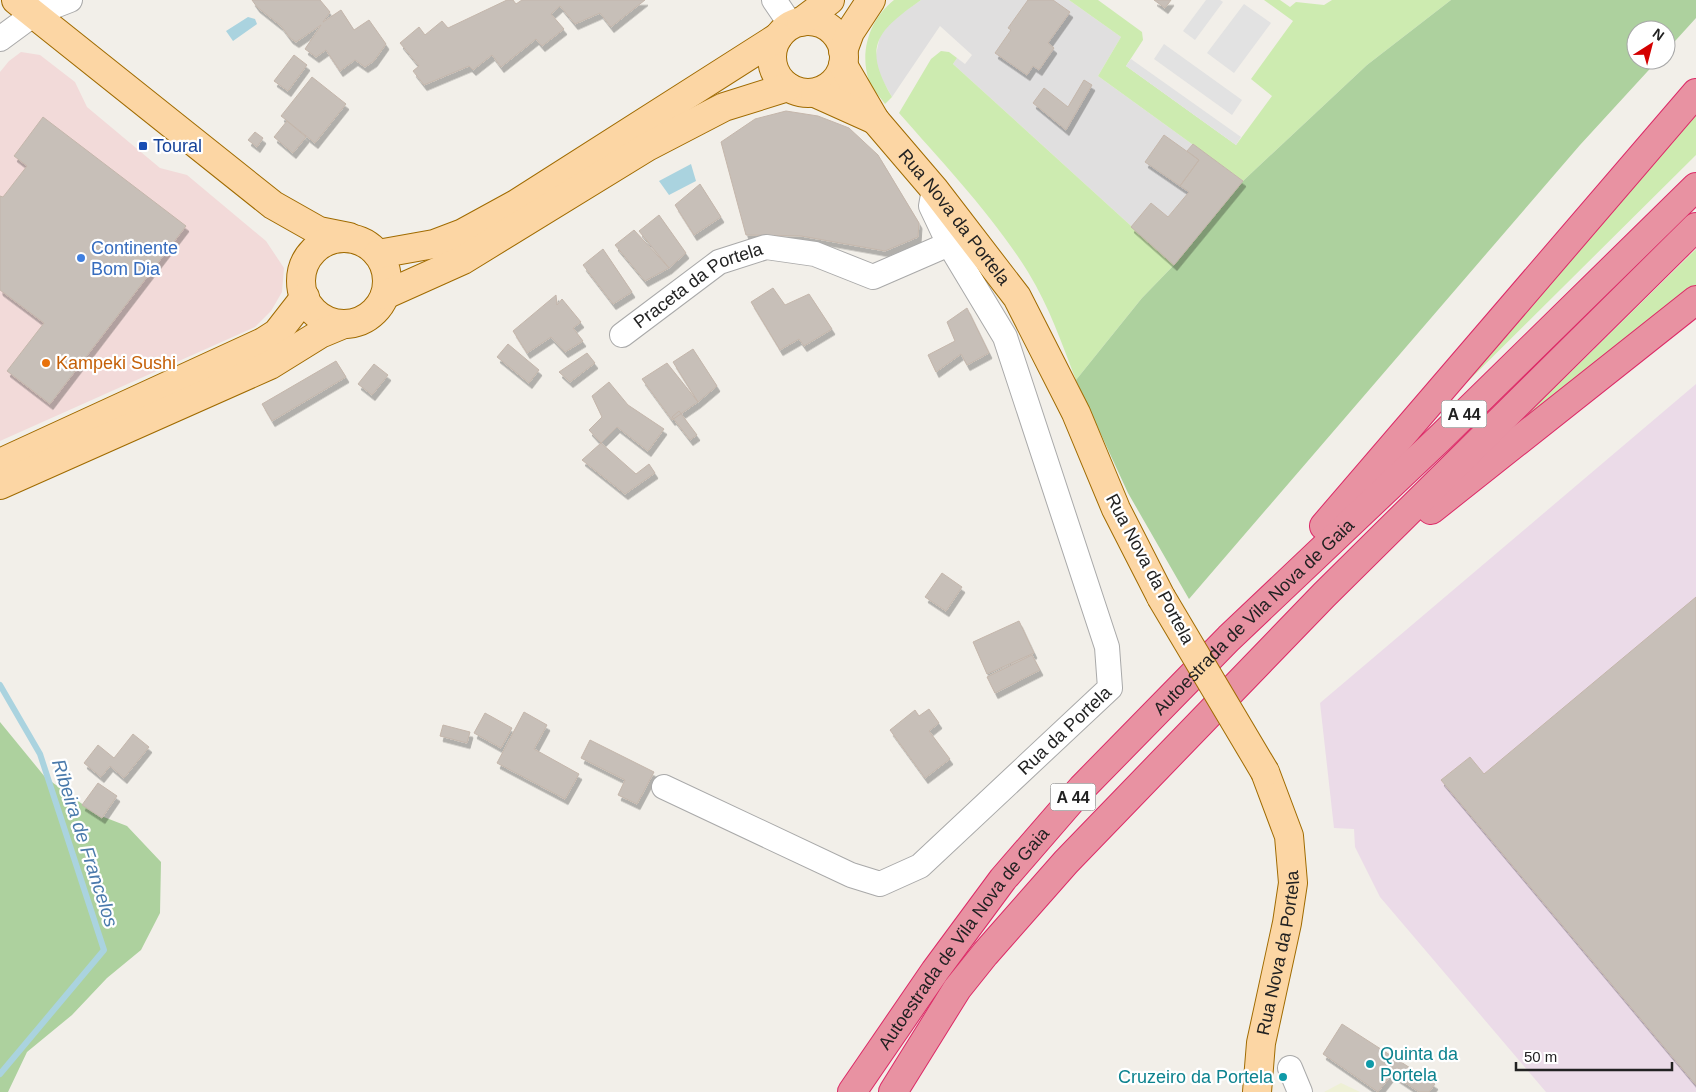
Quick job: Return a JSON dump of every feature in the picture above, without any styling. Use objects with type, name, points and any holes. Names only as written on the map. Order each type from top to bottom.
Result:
[{"type":"highway","points":[[1228,638],[1696,92]]},
{"type":"highway","name":"Autoestrada de Vila Nova de Gaia","points":[[855,1090],[935,971],[1037,837],[1132,734],[1228,638],[1439,438],[1696,187]]},
{"type":"highway","name":"Autoestrada de Vila Nova de Gaia","points":[[893,1092],[957,989],[1026,906],[1153,770],[1324,595],[1696,227]]},
{"type":"highway","points":[[1324,595],[1696,300]]},
{"type":"main road","points":[[378,254],[434,244],[470,230],[516,204],[790,28],[830,0]]},
{"type":"main road","points":[[843,58],[840,40],[823,24],[790,28],[773,52],[774,69],[779,79],[796,91],[815,93],[833,83],[843,58],[850,32],[871,0]]},
{"type":"main road","points":[[0,485],[270,365],[320,334],[369,316],[379,307],[385,295],[387,274],[378,254],[370,246],[349,237],[319,231],[273,204],[25,7]]},
{"type":"main road","name":"Rua Nova da Portela","points":[[843,58],[875,120],[934,189],[1017,297],[1076,412],[1116,509],[1161,597],[1265,772],[1289,836],[1293,883],[1287,923],[1261,1043],[1257,1092]]},
{"type":"main road","points":[[385,295],[463,260],[647,147],[724,107],[788,87]]},
{"type":"main road","name":"Rua Nova da Portela","points":[[815,93],[875,120]]},
{"type":"main road","points":[[273,204],[300,251],[304,265]]},
{"type":"main road","points":[[344,324],[331,322],[320,316],[311,308],[301,286],[304,265],[312,252],[322,244],[335,238],[349,237]]},
{"type":"main road","points":[[0,463],[263,342],[277,333],[305,298]]},
{"type":"street","points":[[0,39],[25,7],[70,0]]},
{"type":"street","points":[[774,0],[790,28]]},
{"type":"street","name":"Rua da Portela","points":[[664,787],[851,875],[880,884],[920,866],[1110,688],[1107,648],[1004,337],[949,244],[931,206],[934,189]]},
{"type":"street","name":"Praceta da Portela","points":[[622,335],[719,262],[766,247],[815,254],[873,277],[949,244]]},
{"type":"street","points":[[1290,1068],[1300,1092]]},
{"type":"shaded area","points":[[921,0],[1069,0],[1121,37],[1098,76],[1243,181],[1174,265],[953,64],[957,58],[965,64],[972,55],[940,26],[892,97],[879,74],[875,59],[880,36],[892,20]]},
{"type":"shaded area","points":[[1206,0],[1220,0],[1223,2],[1195,40],[1183,31]]},
{"type":"shaded area","points":[[1244,4],[1271,23],[1234,73],[1207,53]]},
{"type":"shaded area","points":[[1164,44],[1242,100],[1232,115],[1154,59]]},
{"type":"shaded area","points":[[21,52],[40,55],[75,82],[87,107],[160,168],[187,175],[266,241],[284,268],[282,292],[271,311],[255,327],[0,441],[0,72],[9,61]]},
{"type":"shaded area","points":[[1131,59],[1241,137],[1236,145],[1126,66]]},
{"type":"shaded area","points":[[1696,384],[1696,1092],[1546,1092],[1380,897],[1355,847],[1354,829],[1334,828],[1320,703]]},
{"type":"green space","points":[[894,0],[921,0],[894,21],[879,41],[876,52],[878,65],[892,97],[885,104],[869,81],[865,58],[866,47],[873,26],[879,16]]},
{"type":"green space","points":[[1069,0],[1098,0],[1142,32],[1143,40],[1126,66],[1236,145],[1272,96],[1251,79],[1293,21],[1264,0],[1280,0],[1290,7],[1296,2],[1324,5],[1332,0],[1451,0],[1367,65],[1243,181],[1098,76],[1121,37]]},
{"type":"green space","points":[[1451,0],[1696,0],[1696,18],[1676,40],[1676,20],[1626,20],[1626,70],[1649,70],[1580,145],[1189,599],[1128,493],[1076,380],[1142,298],[1174,265],[1243,181],[1367,65]]},
{"type":"green space","points":[[941,51],[949,52],[957,58],[953,64],[1174,265],[1142,298],[1076,380],[1055,325],[1028,272],[1000,231],[967,190],[899,113],[931,59]]},
{"type":"green space","points":[[1696,105],[1696,155],[1432,417]]},
{"type":"green space","points":[[1696,249],[1696,286],[1595,372],[1472,469]]},
{"type":"green space","points":[[0,722],[45,777],[96,814],[127,826],[161,862],[160,913],[141,950],[107,978],[72,1015],[27,1052],[8,1092],[0,1092]]},
{"type":"green space","points":[[1341,1083],[1360,1092],[1324,1092]]},
{"type":"water","points":[[248,17],[255,19],[257,24],[233,41],[226,31]]},
{"type":"water","points":[[691,164],[696,181],[669,195],[659,181]]},
{"type":"building","points":[[252,0],[320,0],[330,12],[323,22],[341,10],[354,30],[369,20],[386,44],[374,61],[365,67],[355,60],[340,71],[326,50],[316,57],[305,49],[321,25],[296,42],[290,38],[281,26],[257,7]]},
{"type":"building","points":[[507,0],[513,0],[516,4],[522,0],[645,0],[611,27],[600,13],[575,24],[560,6],[551,14],[564,29],[542,46],[536,39],[501,67],[492,55],[473,70],[469,66],[424,85],[413,71],[419,66],[400,43],[419,27],[425,35],[442,21],[448,28]]},
{"type":"building","points":[[1028,0],[1053,0],[1070,12],[1048,43],[1054,48],[1039,70],[1033,66],[1027,75],[995,53],[1011,30],[1008,28]]},
{"type":"building","points":[[1154,0],[1171,0],[1165,8]]},
{"type":"building","points":[[294,55],[307,65],[288,91],[274,81]]},
{"type":"building","points":[[312,77],[346,104],[315,143],[281,116]]},
{"type":"building","points":[[1084,80],[1092,85],[1066,130],[1033,103],[1044,88],[1068,107]]},
{"type":"building","points":[[786,111],[818,116],[849,128],[878,155],[919,223],[918,237],[885,251],[801,236],[746,235],[721,142],[755,119]]},
{"type":"building","name":"Continente Bom Dia","points":[[43,117],[186,226],[50,404],[7,371],[44,323],[0,290],[0,196],[3,197],[27,166],[14,156]]},
{"type":"building","points":[[287,121],[306,137],[293,153],[274,137]]},
{"type":"building","points":[[255,132],[263,138],[257,147],[248,140]]},
{"type":"building","points":[[1164,135],[1199,160],[1180,186],[1145,162]]},
{"type":"building","points":[[1193,144],[1243,181],[1174,265],[1131,227],[1151,203],[1168,217],[1189,192],[1180,186],[1199,160],[1187,151]]},
{"type":"building","points":[[700,184],[721,217],[694,235],[675,205]]},
{"type":"building","points":[[659,215],[686,253],[669,268],[639,231]]},
{"type":"building","points":[[634,230],[669,268],[645,281],[615,245]]},
{"type":"building","points":[[603,249],[632,292],[613,304],[583,265]]},
{"type":"building","points":[[773,288],[785,305],[809,294],[832,329],[804,346],[799,339],[780,350],[751,302]]},
{"type":"building","points":[[556,295],[557,305],[562,299],[581,322],[573,328],[583,341],[565,352],[551,337],[527,353],[513,331]]},
{"type":"building","points":[[967,308],[989,353],[967,365],[961,354],[936,372],[928,355],[955,341],[947,322]]},
{"type":"building","points":[[508,344],[539,370],[529,383],[497,357]]},
{"type":"building","points":[[693,349],[717,386],[698,402],[673,362]]},
{"type":"building","points":[[587,353],[595,363],[570,382],[559,372]]},
{"type":"building","points":[[336,361],[346,377],[272,421],[262,404]]},
{"type":"building","points":[[667,363],[698,402],[672,420],[642,379]]},
{"type":"building","points":[[374,364],[388,375],[372,395],[358,384]]},
{"type":"building","points":[[609,382],[628,405],[664,429],[648,451],[617,427],[601,443],[589,430],[602,417],[592,396]]},
{"type":"building","points":[[679,411],[697,435],[690,440],[672,417]]},
{"type":"building","points":[[601,443],[636,474],[649,464],[655,473],[625,494],[582,460]]},
{"type":"building","points":[[942,573],[962,587],[946,611],[925,597]]},
{"type":"building","points":[[1696,597],[1696,1085],[1441,780],[1470,757],[1484,774]]},
{"type":"building","points":[[1019,621],[1034,653],[987,674],[973,642]]},
{"type":"building","points":[[1032,655],[1040,670],[995,693],[987,677]]},
{"type":"building","points":[[929,709],[939,723],[929,731],[950,759],[925,778],[890,730],[915,710],[919,716]]},
{"type":"building","points":[[524,712],[547,725],[534,749],[579,774],[565,799],[497,763]]},
{"type":"building","points":[[485,713],[512,728],[501,748],[474,733]]},
{"type":"building","points":[[443,725],[470,732],[467,743],[440,736]]},
{"type":"building","points":[[133,734],[149,747],[124,778],[110,766],[101,777],[84,763],[98,745],[114,758]]},
{"type":"building","points":[[590,740],[654,772],[637,804],[618,795],[625,780],[581,758]]},
{"type":"building","points":[[98,783],[117,796],[102,818],[82,805]]},
{"type":"building","name":"Quinta da Portela","points":[[1342,1024],[1435,1084],[1429,1092],[1419,1092],[1392,1074],[1378,1092],[1323,1054]]},
{"type":"waterway","name":"Ribeira de Francelos","points":[[0,685],[40,754],[104,950],[0,1074]]},
{"type":"place","name":"Toural","points":[[143,146]]},
{"type":"place","name":"Continente Bom Dia","points":[[81,258]]},
{"type":"place","name":"Kampeki Sushi","points":[[46,363]]},
{"type":"place","name":"Quinta da Portela","points":[[1370,1064]]},
{"type":"place","name":"Cruzeiro da Portela","points":[[1283,1077]]}]
